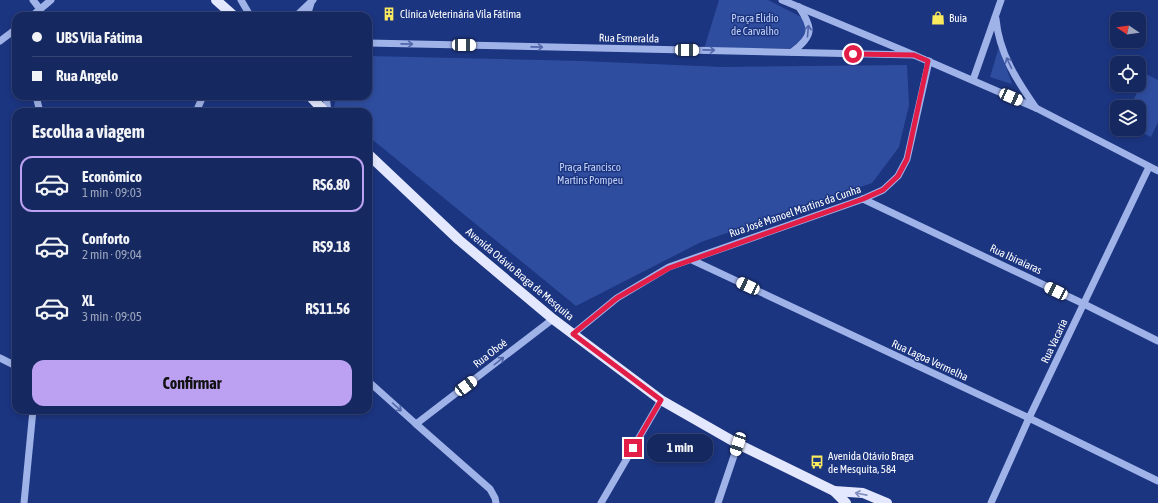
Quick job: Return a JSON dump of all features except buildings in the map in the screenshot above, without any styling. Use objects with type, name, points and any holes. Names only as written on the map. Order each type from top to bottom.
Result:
[{"type":"main road","points":[[216,0],[230,12]]},
{"type":"main road","points":[[314,100],[321,108]]},
{"type":"main road","name":"Avenida Otávio Braga de Mesquita","points":[[372,158],[459,240],[553,319],[661,400],[738,444],[834,491],[846,503]]},
{"type":"main road","name":"Avenida Otávio Braga de Mesquita","points":[[834,491],[863,493],[886,503]]},
{"type":"street","points":[[33,0],[40,9]]},
{"type":"street","points":[[37,12],[51,0]]},
{"type":"street","points":[[241,0],[248,12]]},
{"type":"street","points":[[300,12],[313,0]]},
{"type":"street","points":[[308,12],[310,4],[313,0]]},
{"type":"street","points":[[782,0],[1036,108],[1158,171]]},
{"type":"street","points":[[973,80],[996,19],[1001,0]]},
{"type":"street","points":[[792,52],[802,45],[808,38],[808,20],[798,7]]},
{"type":"street","points":[[996,19],[1000,44],[1007,60],[1016,79],[1036,108]]},
{"type":"street","points":[[0,41],[12,32]]},
{"type":"street","name":"Rua Esmeralda","points":[[372,43],[914,55]]},
{"type":"street","name":"Rua José Manoel Martins da Cunha","points":[[573,334],[617,298],[642,282],[669,268],[727,246],[863,199],[883,190],[898,176],[907,159],[928,61]]},
{"type":"street","name":"Rua Vacaria","points":[[991,503],[1029,418],[1149,167]]},
{"type":"street","name":"Rua Ibiraiaras","points":[[863,199],[1084,304],[1158,341]]},
{"type":"street","name":"Rua Lagoa Vermelha","points":[[692,260],[1029,418],[1158,481]]},
{"type":"street","name":"Rua Oboé","points":[[416,424],[553,319]]},
{"type":"street","points":[[0,358],[12,364]]},
{"type":"street","points":[[372,385],[490,489],[496,503]]},
{"type":"street","points":[[601,503],[661,400]]},
{"type":"street","points":[[24,503],[33,414]]},
{"type":"street","points":[[718,503],[738,444]]},
{"type":"green space","name":"Praça Elídio de Carvalho","points":[[719,0],[768,0],[805,19],[807,27],[806,36],[791,48],[704,49]]},
{"type":"green space","points":[[999,47],[1012,84],[990,77]]},
{"type":"green space","name":"Praça Francisco Martins Pompeu","points":[[372,56],[582,61],[722,67],[907,65],[909,105],[899,147],[872,183],[701,242],[576,306],[372,139],[372,108],[334,108],[335,100],[372,100]]},
{"type":"green space","points":[[1146,74],[1158,80],[1158,122],[1151,137],[1146,134],[1146,100],[1133,100],[1137,92],[1146,92]]},
{"type":"place","name":"Clínica Veterinária Vila Fátima","points":[[389,14]]},
{"type":"place","name":"Buia","points":[[938,18]]},
{"type":"place","name":"Avenida Otávio Braga de Mesquita, 584","points":[[817,462]]},
{"type":"route","points":[[633,448],[661,400],[573,334],[617,298],[642,282],[669,268],[727,246],[863,199],[883,190],[898,176],[907,159],[928,61],[914,55],[853,54]]}]
